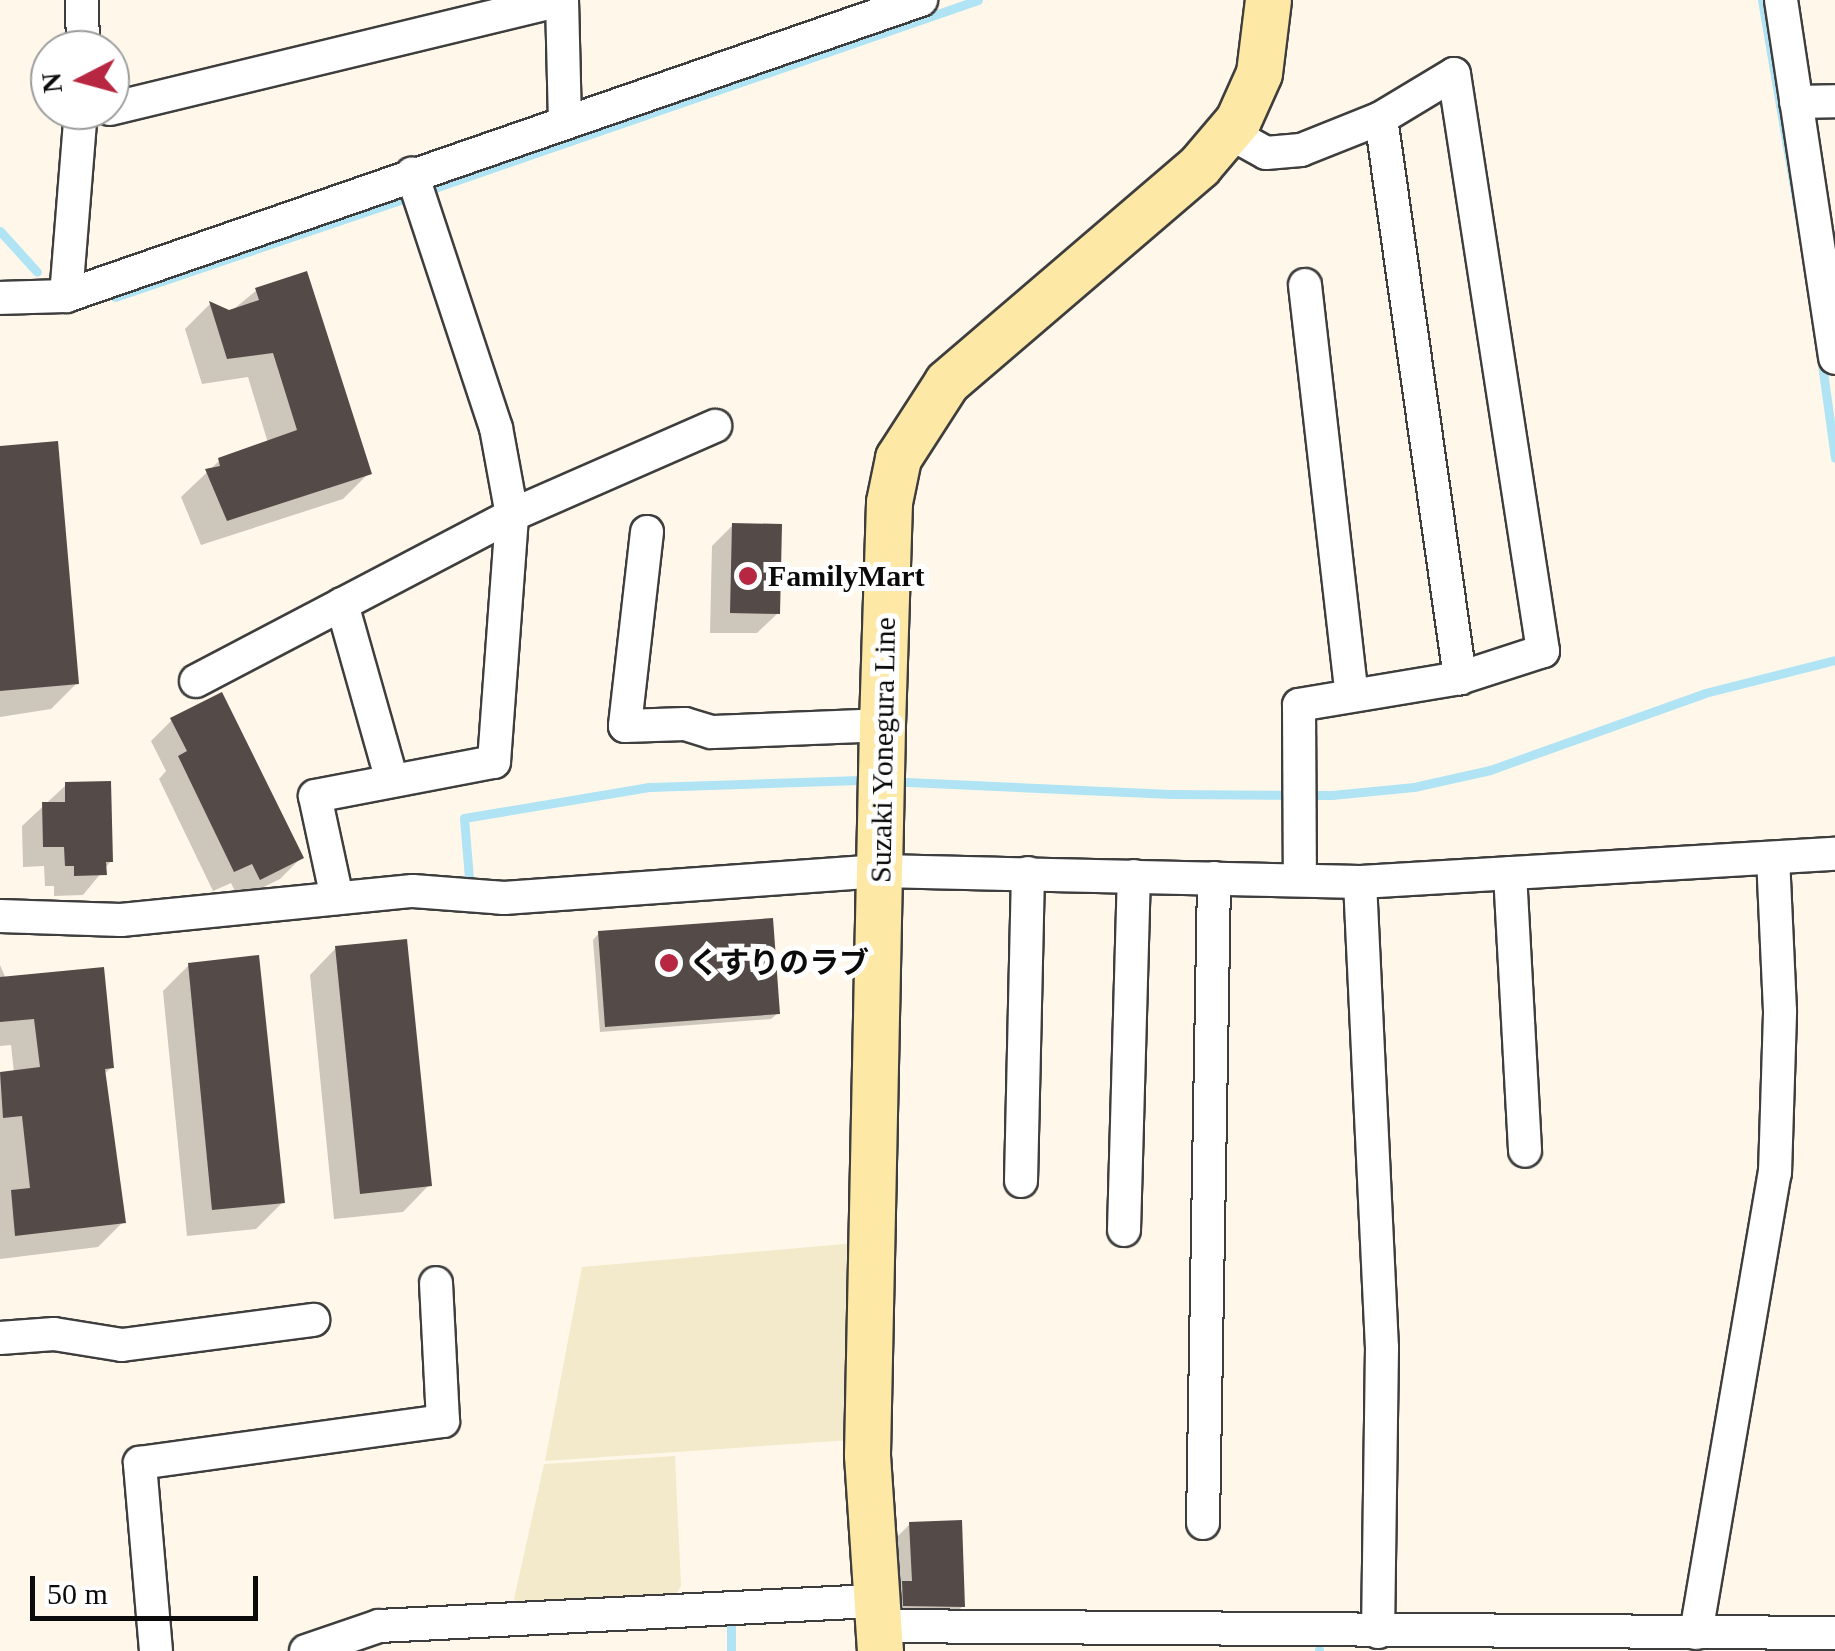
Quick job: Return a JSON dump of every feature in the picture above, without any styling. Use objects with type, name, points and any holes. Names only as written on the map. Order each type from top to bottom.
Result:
[{"type":"main road","name":"Suzaki Yonegura Line","points":[[878,1626],[867,1454],[882,726],[889,502],[898,458],[921,416],[980,351],[1200,166],[1228,132],[1259,73],[1268,0]]},
{"type":"street","points":[[82,0],[83,30]]},
{"type":"street","points":[[130,102],[560,0],[565,122]]},
{"type":"street","points":[[0,298],[66,296],[416,187],[565,122],[921,0]]},
{"type":"street","points":[[1781,0],[1835,358]]},
{"type":"street","points":[[1228,132],[1266,153],[1300,150],[1381,118],[1454,74],[1543,651],[1460,678],[1299,705],[1300,880]]},
{"type":"street","points":[[1796,102],[1835,100]]},
{"type":"street","points":[[1381,118],[1460,678]]},
{"type":"street","points":[[66,296],[91,130]]},
{"type":"street","points":[[337,898],[316,796],[391,777],[494,762],[512,515],[496,428],[416,187]]},
{"type":"street","points":[[1304,285],[1352,696]]},
{"type":"street","points":[[196,681],[512,515],[715,426]]},
{"type":"street","points":[[646,532],[625,726],[685,724],[711,732],[882,726]]},
{"type":"street","points":[[342,604],[391,777]]},
{"type":"street","points":[[0,916],[122,920],[413,891],[504,898],[880,871],[1360,882],[1835,854]]},
{"type":"street","points":[[1696,1633],[1774,1172],[1780,1011],[1773,859]]},
{"type":"street","points":[[1021,1181],[1028,873]]},
{"type":"street","points":[[1510,874],[1525,1151]]},
{"type":"street","points":[[1124,1230],[1134,876]]},
{"type":"street","points":[[1203,1523],[1214,878]]},
{"type":"street","points":[[1360,882],[1382,1348],[1378,1632]]},
{"type":"street","points":[[156,1651],[140,1463],[443,1422],[436,1283]]},
{"type":"street","points":[[0,1338],[54,1334],[122,1346],[313,1320]]},
{"type":"street","points":[[306,1651],[379,1626],[878,1626],[1340,1641],[1378,1632],[1835,1632]]},
{"type":"shaded area","points":[[855,1243],[851,1440],[545,1461],[582,1267]]},
{"type":"shaded area","points":[[675,1456],[681,1586],[672,1601],[527,1609],[514,1599],[544,1464]]},
{"type":"building","points":[[307,271],[372,474],[227,521],[205,469],[220,466],[218,458],[297,430],[273,353],[227,359],[209,301],[229,310],[259,300],[255,288]]},
{"type":"building","points":[[58,441],[79,684],[0,691],[0,446]]},
{"type":"building","points":[[732,523],[782,524],[780,614],[730,613]]},
{"type":"building","points":[[222,692],[304,858],[260,880],[252,864],[234,872],[178,756],[187,751],[170,718]]},
{"type":"building","points":[[111,781],[113,862],[106,862],[107,875],[74,876],[74,866],[65,866],[64,847],[43,847],[42,802],[65,802],[65,782]]},
{"type":"building","points":[[773,918],[780,1014],[605,1027],[598,931]]},
{"type":"building","points":[[407,939],[432,1186],[360,1194],[335,946]]},
{"type":"building","points":[[259,955],[285,1203],[212,1210],[188,963]]},
{"type":"building","points":[[104,967],[114,1068],[105,1069],[126,1223],[15,1236],[11,1190],[30,1188],[22,1116],[3,1118],[0,1072],[40,1067],[34,1019],[0,1022],[0,977]]},
{"type":"building","points":[[962,1520],[965,1607],[903,1606],[902,1581],[912,1581],[909,1522]]},
{"type":"waterway","points":[[426,191],[978,0]]},
{"type":"waterway","points":[[1762,0],[1802,234]]},
{"type":"waterway","points":[[115,297],[411,196]]},
{"type":"waterway","points":[[0,231],[37,272]]},
{"type":"waterway","points":[[1821,357],[1835,458]]},
{"type":"waterway","points":[[907,782],[1171,794],[1332,795],[1414,787],[1490,770],[1705,693],[1835,660]]},
{"type":"waterway","points":[[469,878],[464,818],[650,787],[860,780]]},
{"type":"waterway","points":[[731,1620],[731,1651]]},
{"type":"place","name":"FamilyMart","points":[[748,576]]},
{"type":"place","name":"くすりのラブ","points":[[669,963]]}]
